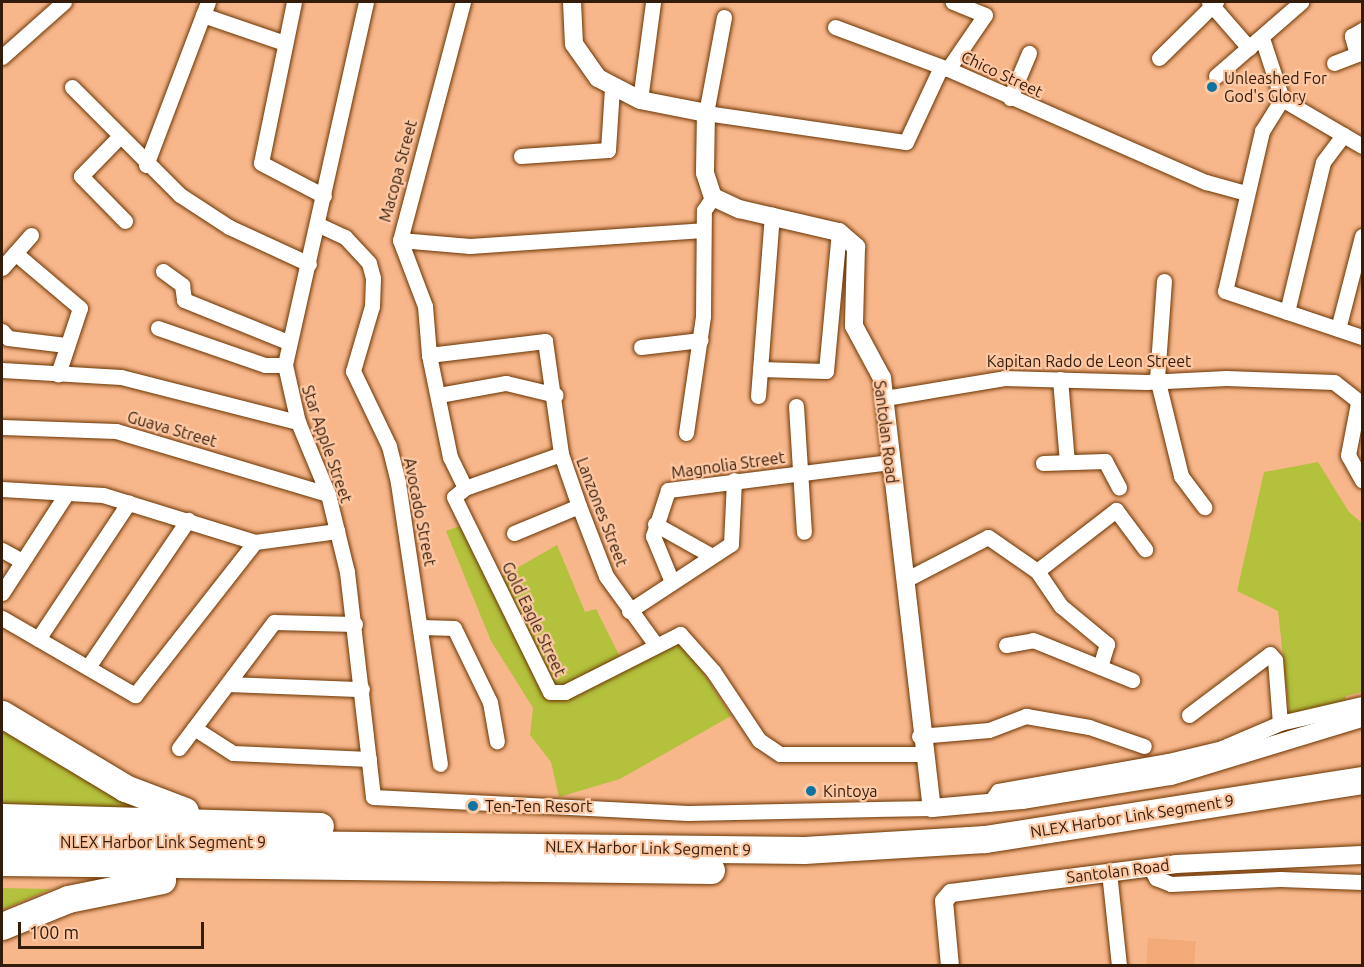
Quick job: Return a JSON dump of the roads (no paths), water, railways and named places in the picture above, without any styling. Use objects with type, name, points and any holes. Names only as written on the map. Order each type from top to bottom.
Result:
[{"type":"highway","points":[[2,714],[125,788],[215,820]]},
{"type":"highway","name":"NLEX Harbor Link Segment 9","points":[[2,841],[545,845],[688,852],[985,839],[1362,780]]},
{"type":"highway","name":"NLEX Harbor Link Segment 9","points":[[2,862],[486,871],[807,869],[985,856],[1362,799]]},
{"type":"highway","points":[[2,817],[215,820],[545,845]]},
{"type":"highway","points":[[2,878],[399,882],[486,871]]},
{"type":"highway","points":[[2,926],[68,899],[162,880]]},
{"type":"street","points":[[2,57],[64,2]]},
{"type":"street","points":[[294,2],[282,42],[261,163],[324,196]]},
{"type":"street","name":"Star Apple Street","points":[[366,2],[319,225],[288,342],[285,365],[298,422],[328,494],[337,531],[355,624],[373,797],[688,813],[932,808]]},
{"type":"street","name":"Macopa Street","points":[[463,2],[400,240],[425,306],[429,356],[439,395],[450,457],[465,488]]},
{"type":"street","points":[[572,2],[574,44],[612,88],[640,100],[705,113]]},
{"type":"street","points":[[640,100],[653,2]]},
{"type":"street","points":[[835,27],[944,69],[985,15],[953,2]]},
{"type":"street","points":[[1159,58],[1212,2],[1249,48]]},
{"type":"street","points":[[1216,76],[1301,2]]},
{"type":"street","points":[[146,165],[206,8],[282,42]]},
{"type":"street","points":[[724,17],[705,113],[705,173],[713,197],[739,209],[839,232],[826,371],[760,369]]},
{"type":"street","points":[[1334,63],[1360,53],[1352,36],[1362,30]]},
{"type":"street","points":[[1262,38],[1282,99],[1362,146]]},
{"type":"street","points":[[1010,98],[1029,53]]},
{"type":"street","name":"Chico Street","points":[[705,113],[906,142],[944,69],[1206,182],[1246,193]]},
{"type":"street","points":[[72,87],[118,138],[198,209],[309,264]]},
{"type":"street","points":[[521,156],[608,150],[612,88]]},
{"type":"street","points":[[1282,99],[1262,131],[1225,291],[1362,337]]},
{"type":"street","points":[[1287,312],[1323,162],[1343,135]]},
{"type":"street","points":[[118,138],[81,176],[125,221]]},
{"type":"street","points":[[686,433],[700,340],[704,210],[713,197]]},
{"type":"street","points":[[758,396],[772,215]]},
{"type":"street","name":"Avocado Street","points":[[319,225],[345,237],[369,263],[373,278],[372,306],[353,370],[389,447],[422,627],[440,764]]},
{"type":"street","points":[[400,240],[470,246],[702,230]]},
{"type":"street","name":"Santolan Road","points":[[839,232],[856,247],[854,326],[882,378],[890,462],[907,579],[919,736],[932,808]]},
{"type":"street","points":[[2,268],[31,235]]},
{"type":"street","points":[[1338,329],[1362,236]]},
{"type":"street","points":[[15,252],[80,308],[58,374]]},
{"type":"street","points":[[163,271],[182,285],[184,300],[288,342]]},
{"type":"street","points":[[1164,280],[1158,381],[1181,476],[1204,507]]},
{"type":"street","points":[[159,328],[265,365],[285,365]]},
{"type":"street","points":[[2,331],[8,338],[66,345]]},
{"type":"street","points":[[641,347],[700,340]]},
{"type":"street","name":"Lanzones Street","points":[[429,356],[545,341],[556,395],[561,454],[579,506],[606,576],[629,611],[656,645]]},
{"type":"street","points":[[2,370],[155,384],[298,422]]},
{"type":"street","points":[[1060,379],[1067,462]]},
{"type":"street","name":"Kapitan Rado de Leon Street","points":[[885,398],[974,380],[1326,381],[1340,385],[1360,404],[1348,455],[1362,480]]},
{"type":"street","points":[[439,395],[506,383],[556,395]]},
{"type":"street","points":[[796,406],[804,532]]},
{"type":"street","name":"Guava Street","points":[[2,427],[116,431],[328,494]]},
{"type":"street","points":[[465,488],[561,454]]},
{"type":"street","points":[[1043,463],[1105,461],[1119,487]]},
{"type":"street","name":"Magnolia Street","points":[[672,582],[654,542],[655,524],[668,490],[890,462]]},
{"type":"street","points":[[629,611],[734,540],[734,480]]},
{"type":"street","name":"Gold Eagle Street","points":[[465,488],[455,494],[456,505],[550,692],[565,692],[656,645],[684,636],[738,715],[759,740],[780,754],[922,754]]},
{"type":"street","points":[[2,489],[67,493],[129,502],[255,542],[337,531]]},
{"type":"street","points":[[2,593],[67,493]]},
{"type":"street","points":[[38,639],[129,502]]},
{"type":"street","points":[[514,533],[579,506]]},
{"type":"street","points":[[1037,571],[1116,510],[1145,549]]},
{"type":"street","points":[[88,668],[188,520]]},
{"type":"street","points":[[655,524],[712,556]]},
{"type":"street","points":[[907,579],[982,537],[1037,571],[1060,606],[1107,644],[1100,667]]},
{"type":"street","points":[[2,618],[135,695],[255,542]]},
{"type":"street","points":[[2,550],[22,561]]},
{"type":"street","points":[[179,748],[230,684],[274,622],[355,624]]},
{"type":"street","points":[[422,627],[454,628],[490,702],[497,741]]},
{"type":"street","points":[[1006,645],[1033,640],[1132,680]]},
{"type":"street","points":[[1189,715],[1270,654],[1275,660],[1280,723]]},
{"type":"street","points":[[230,684],[362,689]]},
{"type":"street","points":[[989,804],[998,791],[1168,761],[1222,748],[1280,723],[1362,704]]},
{"type":"street","points":[[919,736],[989,730],[1026,716],[1089,727],[1144,746]]},
{"type":"street","points":[[932,808],[989,804],[1171,776],[1362,718]]},
{"type":"street","points":[[194,728],[233,753],[369,759]]},
{"type":"street","name":"Santolan Road","points":[[950,966],[946,896],[1150,867],[1362,855]]},
{"type":"street","points":[[1150,867],[1156,878],[1171,884],[1280,879],[1362,882]]},
{"type":"street","points":[[1109,872],[1119,966]]},
{"type":"place","name":"Unleashed For God's Glory","points":[[1212,87]]},
{"type":"place","name":"Kintoya","points":[[811,791]]},
{"type":"place","name":"Ten-Ten Resort","points":[[473,806]]}]
